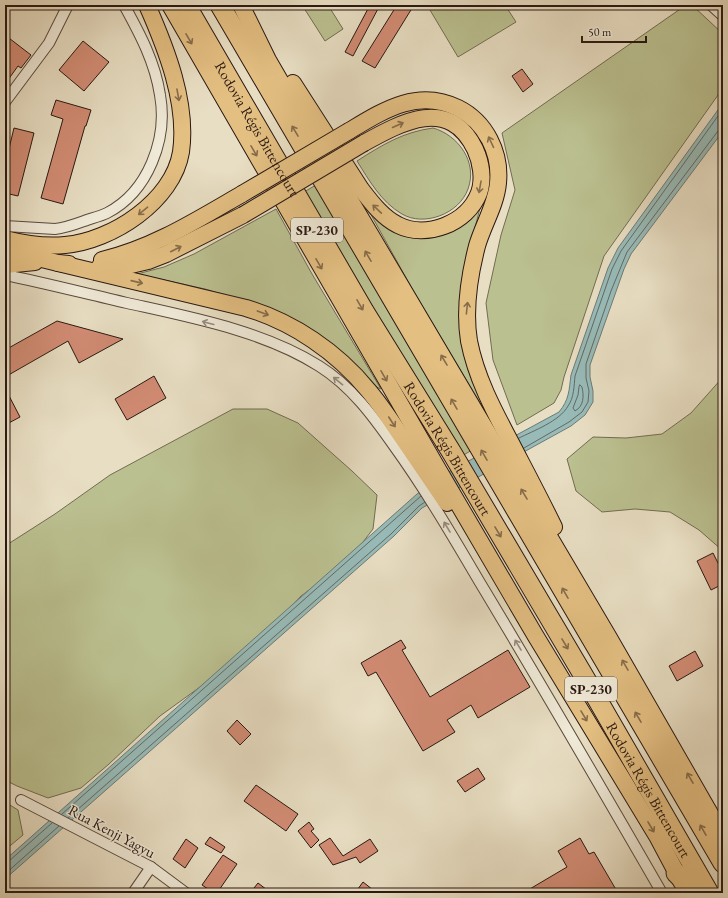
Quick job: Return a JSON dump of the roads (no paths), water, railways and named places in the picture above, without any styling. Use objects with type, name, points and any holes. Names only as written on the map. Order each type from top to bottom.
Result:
[{"type":"highway","name":"Rodovia Régis Bittencourt","points":[[186,5],[364,311],[472,486],[709,893]]},
{"type":"highway","name":"Rodovia Régis Bittencourt","points":[[220,5],[480,434],[506,464],[723,863]]},
{"type":"highway","points":[[676,873],[696,893]]},
{"type":"main road","points":[[5,239],[23,244],[39,246],[67,245],[94,239],[116,230],[131,221],[147,208],[167,185],[174,174],[179,162],[181,151],[182,135],[179,99],[170,64],[147,5]]},
{"type":"main road","points":[[170,5],[424,469]]},
{"type":"main road","points":[[243,10],[268,60],[480,434]]},
{"type":"main road","points":[[5,265],[53,262],[113,267],[127,266],[148,261],[166,254],[243,215],[364,143],[404,122],[435,117],[447,120],[458,127],[470,139],[478,156],[482,174],[479,193],[471,206],[457,219],[446,226],[435,229],[413,230],[397,225],[384,215],[361,189],[287,73],[243,10]]},
{"type":"main road","points":[[85,264],[123,255],[158,241],[242,194],[387,109],[406,102],[446,102],[463,110],[480,123],[492,142],[498,162],[498,184],[491,210],[478,245],[470,284],[466,319],[475,366],[487,399],[501,425],[506,464],[544,506],[608,636],[723,836]]},
{"type":"main road","points":[[5,250],[246,308],[265,314],[286,324],[328,351],[338,360],[368,389],[490,565],[535,635],[657,836],[688,893]]},
{"type":"street","points":[[5,102],[49,43],[68,5]]},
{"type":"street","points":[[5,226],[61,229],[107,213],[118,206],[137,188],[153,160],[161,131],[162,116],[160,96],[148,53],[124,5]]},
{"type":"street","points":[[711,5],[723,16]]},
{"type":"street","points":[[18,226],[25,238],[39,246]]},
{"type":"street","points":[[5,275],[182,316],[253,336],[296,354],[321,368],[341,382],[424,469]]},
{"type":"street","points":[[445,501],[545,690],[662,893]]},
{"type":"street","name":"Rua Kenji Yagyu","points":[[22,800],[151,867],[186,893]]},
{"type":"street","points":[[132,893],[151,867]]},
{"type":"water","points":[[723,103],[723,131],[631,254],[624,269],[590,365],[593,402],[585,415],[571,426],[422,508],[394,536],[5,879],[5,860],[417,494],[450,471],[559,412],[567,399],[571,375],[608,268],[618,248]]}]
